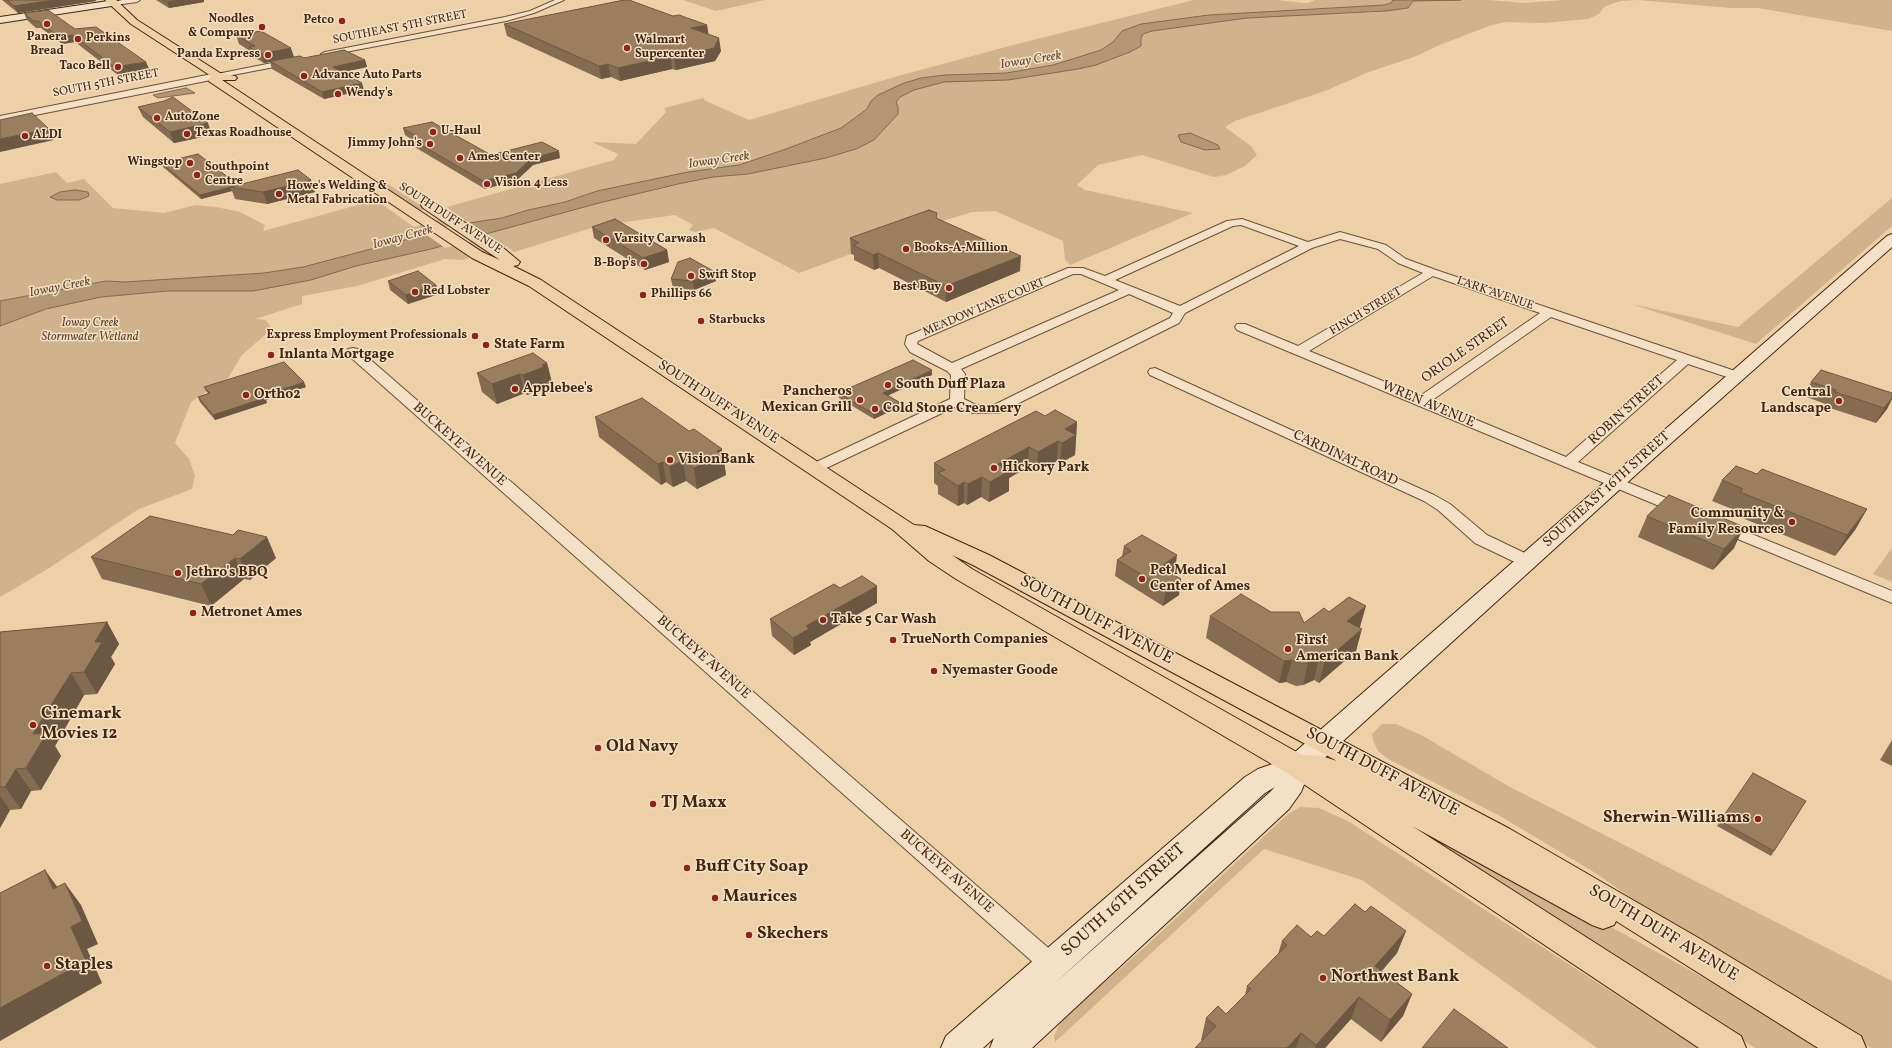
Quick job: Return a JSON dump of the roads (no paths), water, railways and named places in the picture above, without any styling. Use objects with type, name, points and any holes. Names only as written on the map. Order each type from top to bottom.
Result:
[{"type":"main road","points":[[0,20],[112,2]]},
{"type":"main road","name":"SOUTH DUFF AVENUE","points":[[112,2],[134,22],[217,76],[229,77],[327,140]]},
{"type":"main road","name":"SOUTH DUFF AVENUE","points":[[217,76],[214,80],[477,256],[535,283]]},
{"type":"main road","name":"SOUTH DUFF AVENUE","points":[[415,196],[496,250],[535,283],[900,524],[937,556],[964,574],[1192,704],[1297,766],[1729,1048]]},
{"type":"main road","name":"SOUTHEAST 16TH STREET","points":[[1324,742],[1892,239]]},
{"type":"main road","name":"SOUTH DUFF AVENUE","points":[[900,524],[975,557],[1500,837],[1692,950],[1850,1048]]},
{"type":"main road","name":"SOUTH 16TH STREET","points":[[958,1048],[1255,785],[1268,777],[1297,766],[1324,742]]},
{"type":"main road","points":[[1297,766],[1322,767],[1353,780],[1634,932],[1775,1002]]},
{"type":"main road","name":"SOUTH 16TH STREET","points":[[1007,1048],[1279,801],[1287,792],[1297,766]]},
{"type":"street","points":[[112,2],[137,0]]},
{"type":"street","name":"SOUTHEAST 5TH STREET","points":[[316,56],[506,19],[532,12],[561,0]]},
{"type":"street","points":[[217,76],[298,60]]},
{"type":"street","name":"SOUTH 5TH STREET","points":[[0,119],[217,76]]},
{"type":"street","points":[[1105,280],[1231,223],[1242,222],[1308,246]]},
{"type":"street","name":"LARK AVENUE","points":[[1308,246],[1340,235],[1382,247],[1402,262],[1736,376]]},
{"type":"street","points":[[956,401],[973,409],[994,410],[1175,320],[1180,311],[1308,246]]},
{"type":"street","name":"MEADOW LANE COURT","points":[[952,368],[915,349],[910,344],[912,339],[1072,270],[1083,271],[1180,311]]},
{"type":"street","name":"FINCH STREET","points":[[1299,351],[1432,272]]},
{"type":"street","points":[[956,401],[958,374],[952,368],[1129,290]]},
{"type":"street","name":"ORIOLE STREET","points":[[1421,402],[1550,312]]},
{"type":"street","name":"WREN AVENUE","points":[[1241,327],[1892,597]]},
{"type":"street","name":"BUCKEYE AVENUE","points":[[352,352],[1052,965]]},
{"type":"street","name":"ROBIN STREET","points":[[1568,463],[1686,359]]},
{"type":"street","name":"CARDINAL ROAD","points":[[1155,372],[1429,498],[1444,507],[1481,539],[1527,562]]},
{"type":"street","points":[[815,468],[956,401]]},
{"type":"place","name":"Petco","points":[[342,21]]},
{"type":"place","name":"Panera Bread","points":[[47,24]]},
{"type":"place","name":"Noodles & Company","points":[[262,27]]},
{"type":"place","name":"Perkins","points":[[78,39]]},
{"type":"place","name":"Walmart Supercenter","points":[[627,48]]},
{"type":"place","name":"Panda Express","points":[[268,55]]},
{"type":"place","name":"Taco Bell","points":[[118,67]]},
{"type":"place","name":"Advance Auto Parts","points":[[304,76]]},
{"type":"place","name":"Wendy's","points":[[338,94]]},
{"type":"place","name":"AutoZone","points":[[157,118]]},
{"type":"place","name":"U-Haul","points":[[433,132]]},
{"type":"place","name":"Texas Roadhouse","points":[[187,134]]},
{"type":"place","name":"ALDI","points":[[25,136]]},
{"type":"place","name":"Jimmy John's","points":[[430,144]]},
{"type":"place","name":"Ames Center","points":[[460,158]]},
{"type":"place","name":"Wingstop","points":[[190,163]]},
{"type":"place","name":"Southpoint Centre","points":[[197,175]]},
{"type":"place","name":"Vision 4 Less","points":[[487,184]]},
{"type":"place","name":"Howe's Welding & Metal Fabrication","points":[[279,194]]},
{"type":"place","name":"Varsity Carwash","points":[[606,240]]},
{"type":"place","name":"Books-A-Million","points":[[906,249]]},
{"type":"place","name":"B-Bop's","points":[[644,264]]},
{"type":"place","name":"Swift Stop","points":[[691,276]]},
{"type":"place","name":"Best Buy","points":[[949,288]]},
{"type":"place","name":"Red Lobster","points":[[415,292]]},
{"type":"place","name":"Phillips 66","points":[[643,295]]},
{"type":"place","name":"Starbucks","points":[[701,321]]},
{"type":"place","name":"Express Employment Professionals","points":[[475,336]]},
{"type":"place","name":"State Farm","points":[[486,345]]},
{"type":"place","name":"Inlanta Mortgage","points":[[271,355]]},
{"type":"place","name":"South Duff Plaza","points":[[888,385]]},
{"type":"place","name":"Applebee's","points":[[515,389]]},
{"type":"place","name":"Ortho2","points":[[246,395]]},
{"type":"place","name":"Pancheros Mexican Grill","points":[[860,400]]},
{"type":"place","name":"Central Landscape","points":[[1839,401]]},
{"type":"place","name":"Cold Stone Creamery","points":[[875,409]]},
{"type":"place","name":"VisionBank","points":[[670,460]]},
{"type":"place","name":"Hickory Park","points":[[994,468]]},
{"type":"place","name":"Community & Family Resources","points":[[1792,522]]},
{"type":"place","name":"Jethro's BBQ","points":[[178,573]]},
{"type":"place","name":"Pet Medical Center of Ames","points":[[1142,579]]},
{"type":"place","name":"Metronet Ames","points":[[193,613]]},
{"type":"place","name":"Take 5 Car Wash","points":[[823,620]]},
{"type":"place","name":"TrueNorth Companies","points":[[893,640]]},
{"type":"place","name":"First American Bank","points":[[1288,649]]},
{"type":"place","name":"Nyemaster Goode","points":[[934,671]]},
{"type":"place","name":"Cinemark Movies 12","points":[[33,725]]},
{"type":"place","name":"Old Navy","points":[[598,748]]},
{"type":"place","name":"TJ Maxx","points":[[653,804]]},
{"type":"place","name":"Sherwin-Williams","points":[[1758,819]]},
{"type":"place","name":"Buff City Soap","points":[[687,868]]},
{"type":"place","name":"Maurices","points":[[715,898]]},
{"type":"place","name":"Skechers","points":[[749,935]]},
{"type":"place","name":"Staples","points":[[47,966]]},
{"type":"place","name":"Northwest Bank","points":[[1323,978]]},
{"type":"water label","name":"Ioway Creek","points":[[1031,61]]},
{"type":"water label","name":"Ioway Creek","points":[[719,161]]},
{"type":"water label","name":"Ioway Creek","points":[[403,238]]},
{"type":"water label","name":"Ioway Creek","points":[[60,288]]},
{"type":"park label","name":"Ioway Creek Stormwater Wetland","points":[[90,331]]}]
